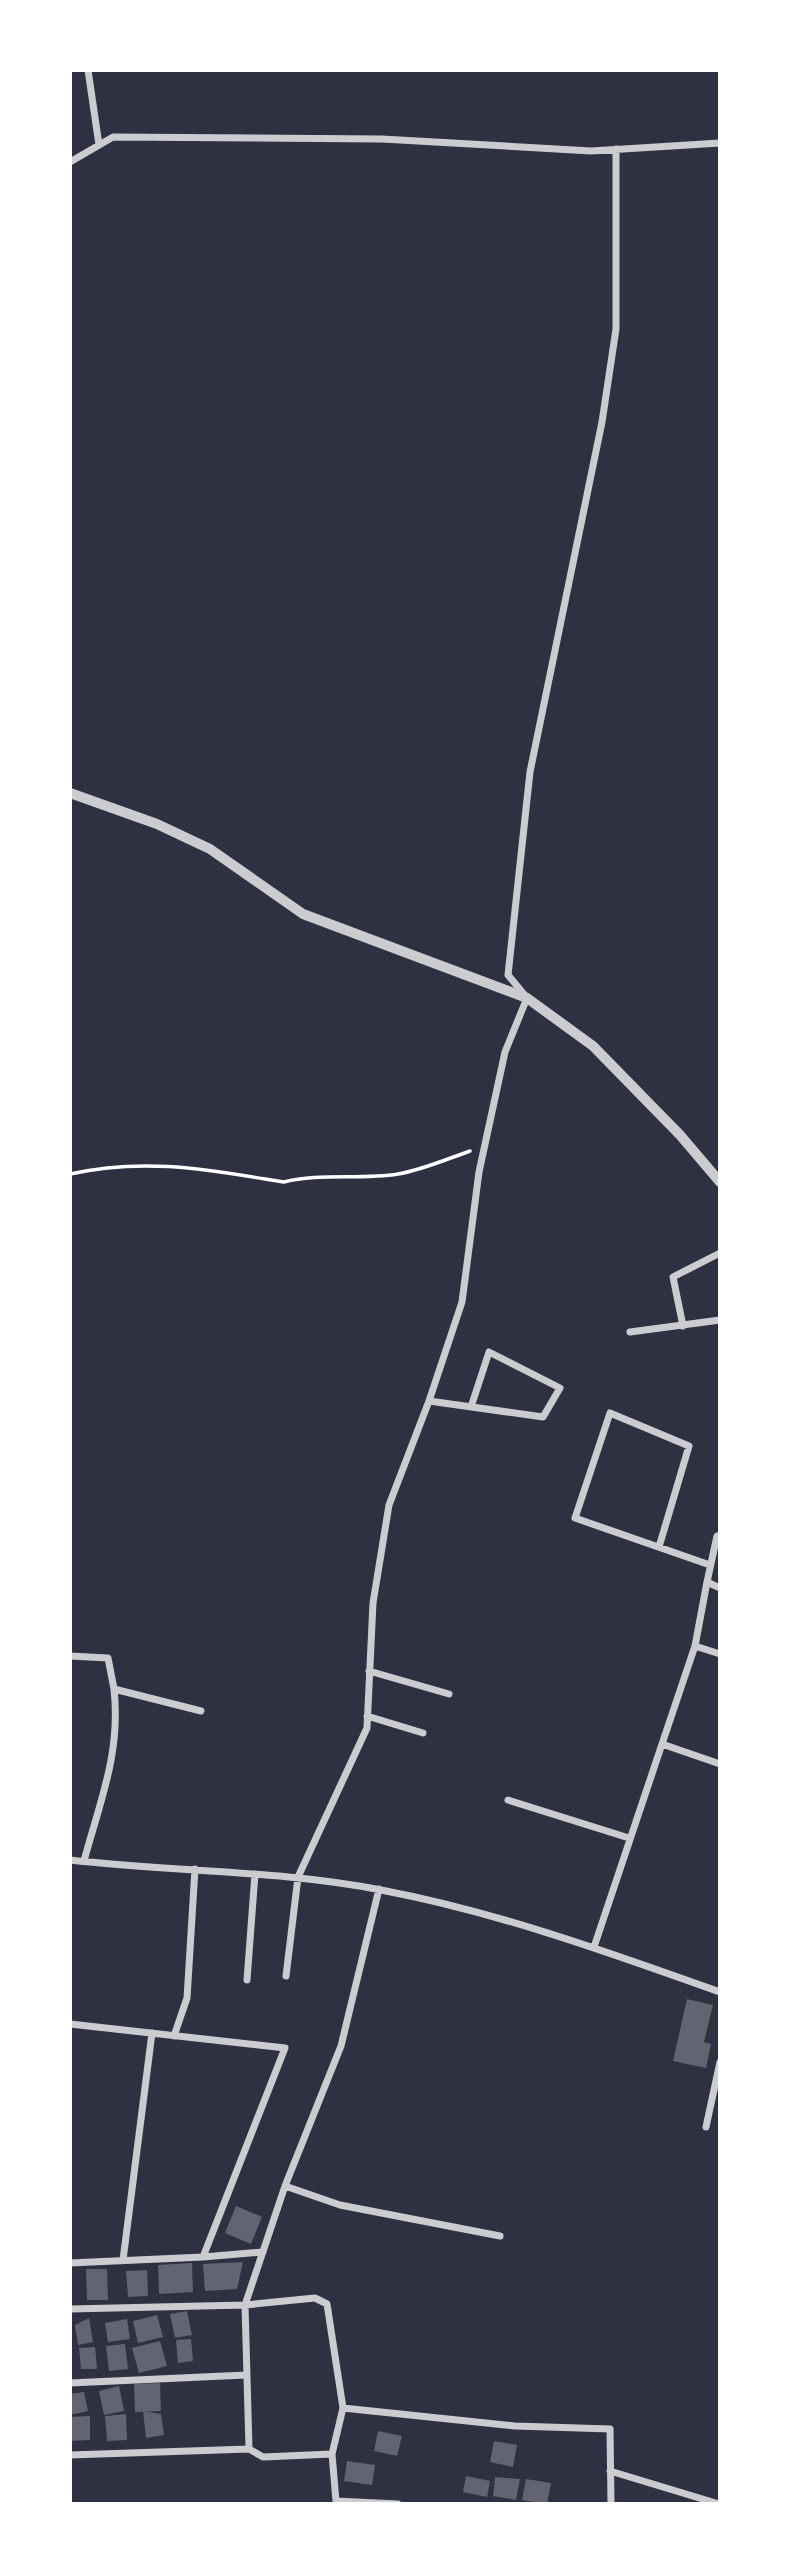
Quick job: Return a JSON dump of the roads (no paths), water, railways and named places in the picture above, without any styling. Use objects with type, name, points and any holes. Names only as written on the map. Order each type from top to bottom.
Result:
[{"type":"street","points":[[88,70],[99,145]]},
{"type":"street","points":[[70,162],[113,137],[382,139],[591,151],[720,143]]},
{"type":"street","points":[[616,149],[616,329],[601,422],[530,772],[508,975],[527,998],[593,1046],[680,1135],[720,1182]]},
{"type":"street","points":[[70,793],[157,824],[210,849],[303,914],[527,998]]},
{"type":"street","points":[[286,1976],[299,1877],[366,1728],[373,1603],[389,1506],[429,1401],[462,1302],[480,1172],[505,1052],[527,998]]},
{"type":"street","points":[[683,1326],[673,1277],[720,1253]]},
{"type":"street","points":[[630,1332],[720,1320]]},
{"type":"street","points":[[429,1401],[471,1407],[543,1417],[559,1388],[489,1352],[471,1407]]},
{"type":"street","points":[[659,1547],[689,1446],[610,1413],[575,1518],[710,1565]]},
{"type":"street","points":[[594,1947],[695,1646],[710,1565],[717,1536],[720,1535]]},
{"type":"street","points":[[707,1583],[720,1588]]},
{"type":"street","points":[[695,1646],[720,1654]]},
{"type":"street","points":[[70,1656],[108,1658],[117,1718],[112,1765],[84,1861]]},
{"type":"street","points":[[369,1671],[449,1694]]},
{"type":"street","points":[[114,1689],[201,1711]]},
{"type":"street","points":[[367,1716],[423,1733]]},
{"type":"street","points":[[662,1744],[720,1764]]},
{"type":"street","points":[[508,1800],[629,1838]]},
{"type":"street","points":[[70,1860],[299,1877],[379,1889],[502,1918],[594,1947],[720,1992]]},
{"type":"street","points":[[174,2036],[187,1998],[195,1869]]},
{"type":"street","points":[[247,1980],[256,1874]]},
{"type":"street","points":[[249,2449],[245,2305],[285,2186],[341,2046],[379,1889]]},
{"type":"street","points":[[70,2024],[285,2048],[203,2257]]},
{"type":"street","points":[[123,2260],[152,2033]]},
{"type":"street","points":[[706,2127],[720,2062]]},
{"type":"street","points":[[285,2186],[340,2205],[500,2236]]},
{"type":"street","points":[[70,2263],[263,2252]]},
{"type":"street","points":[[70,2309],[245,2305],[315,2298],[327,2304],[344,2408],[332,2454],[336,2501],[398,2504]]},
{"type":"street","points":[[70,2383],[246,2375]]},
{"type":"street","points":[[344,2408],[515,2426],[610,2429],[611,2504]]},
{"type":"street","points":[[70,2455],[249,2449],[263,2457],[332,2454]]},
{"type":"street","points":[[610,2471],[719,2504]]}]
